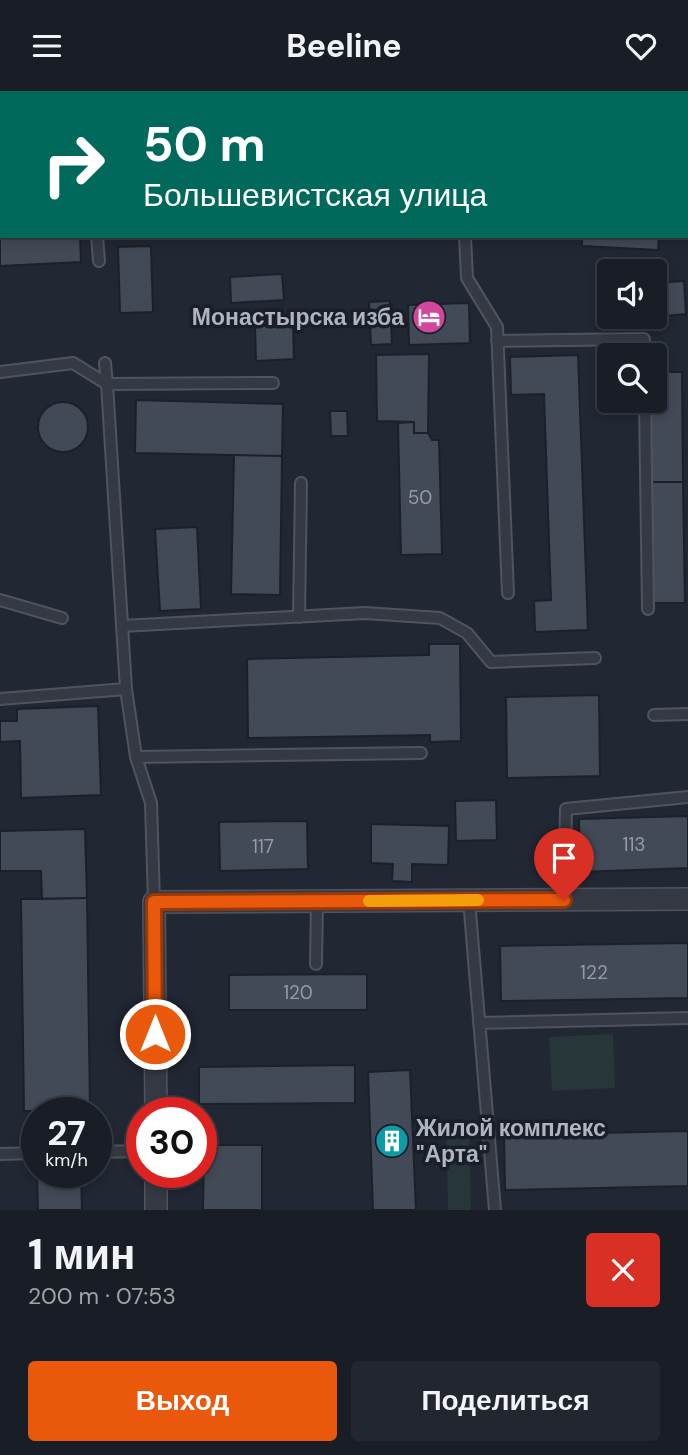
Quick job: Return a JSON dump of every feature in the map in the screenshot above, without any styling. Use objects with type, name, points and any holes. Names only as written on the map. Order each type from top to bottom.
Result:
[{"type":"street","points":[[156,1097],[154,902],[688,899]]},
{"type":"street","points":[[156,1188],[156,1210]]},
{"type":"lane","points":[[97,238],[99,261]]},
{"type":"lane","points":[[465,238],[467,278],[497,327],[508,593]]},
{"type":"lane","points":[[497,341],[644,339],[644,343]]},
{"type":"lane","points":[[0,372],[73,362],[107,384],[273,383]]},
{"type":"lane","points":[[106,362],[126,689],[136,757],[151,803],[154,902]]},
{"type":"lane","points":[[645,413],[648,609]]},
{"type":"lane","points":[[299,617],[301,483]]},
{"type":"lane","points":[[0,600],[62,618]]},
{"type":"lane","points":[[122,626],[365,613],[440,618],[467,633],[491,662],[595,658]]},
{"type":"lane","points":[[0,699],[126,689]]},
{"type":"lane","points":[[654,715],[688,714]]},
{"type":"lane","points":[[136,757],[421,753]]},
{"type":"lane","points":[[564,900],[566,809],[688,797]]},
{"type":"lane","points":[[469,900],[495,1210]]},
{"type":"lane","points":[[316,964],[317,901]]},
{"type":"lane","points":[[479,1023],[688,1018]]},
{"type":"lane","points":[[0,1154],[21,1153]]},
{"type":"shaded area","points":[[613,1034],[615,1088],[552,1091],[549,1037]]},
{"type":"shaded area","points":[[469,1125],[471,1210],[448,1210],[446,1126]]},
{"type":"building","points":[[0,238],[80,238],[81,262],[0,266]]},
{"type":"building","points":[[582,238],[659,238],[658,250],[582,246]]},
{"type":"building","points":[[151,246],[153,312],[120,313],[118,247]]},
{"type":"building","points":[[282,274],[284,300],[231,303],[230,277]]},
{"type":"building","points":[[684,281],[686,314],[667,316],[667,282]]},
{"type":"building","points":[[390,301],[392,344],[371,345],[369,302]]},
{"type":"building","points":[[469,303],[470,343],[409,345],[408,305]]},
{"type":"building","points":[[293,325],[294,359],[256,361],[255,326]]},
{"type":"building","points":[[429,354],[428,433],[414,433],[414,422],[377,421],[376,355]]},
{"type":"building","points":[[578,355],[588,630],[535,632],[534,601],[551,600],[544,394],[511,395],[510,357]]},
{"type":"building","points":[[667,372],[682,372],[683,482],[649,482],[648,413],[667,413]]},
{"type":"building","points":[[136,400],[283,404],[282,456],[135,453]]},
{"type":"building","points":[[63,402],[81,409],[88,427],[81,445],[63,452],[45,445],[38,427],[45,409]]},
{"type":"building","points":[[330,411],[347,411],[348,436],[331,436]]},
{"type":"building","points":[[414,422],[414,433],[428,433],[432,440],[439,440],[442,554],[401,555],[398,423]]},
{"type":"building","points":[[234,455],[282,456],[280,595],[231,594]]},
{"type":"building","points":[[649,482],[683,482],[685,603],[651,603]]},
{"type":"building","points":[[197,527],[201,609],[160,611],[155,529]]},
{"type":"building","points":[[429,644],[460,644],[461,741],[430,742],[430,735],[248,738],[247,659],[429,655]]},
{"type":"building","points":[[599,695],[600,776],[507,778],[506,697]]},
{"type":"building","points":[[98,706],[101,795],[21,798],[20,741],[0,742],[0,721],[17,721],[17,709]]},
{"type":"building","points":[[496,800],[497,840],[456,841],[455,801]]},
{"type":"building","points":[[688,816],[688,868],[580,872],[579,819]]},
{"type":"building","points":[[307,821],[308,869],[220,871],[219,822]]},
{"type":"building","points":[[371,824],[449,826],[448,865],[412,864],[412,882],[392,881],[393,864],[371,863]]},
{"type":"building","points":[[85,829],[87,898],[42,899],[41,871],[0,871],[0,831]]},
{"type":"building","points":[[87,898],[90,1097],[24,1097],[21,899]]},
{"type":"building","points":[[688,943],[688,998],[501,1001],[500,946]]},
{"type":"building","points":[[367,974],[367,1010],[229,1010],[229,975]]},
{"type":"building","points":[[355,1065],[355,1103],[217,1104],[217,1097],[199,1097],[199,1067]]},
{"type":"building","name":"Жилой комплекс \"Арта\"","points":[[410,1070],[416,1210],[373,1210],[368,1072]]},
{"type":"building","points":[[688,1131],[688,1186],[505,1190],[504,1135]]},
{"type":"building","points":[[217,1145],[262,1145],[262,1210],[203,1210],[203,1188],[217,1188]]},
{"type":"building","points":[[37,1188],[81,1188],[82,1210],[38,1210]]},
{"type":"slow traffic","points":[[369,901],[478,900]]},
{"type":"place","name":"Монастырска изба","points":[[429,317]]},
{"type":"place","name":"Жилой комплекс \"Арта\"","points":[[392,1141]]},
{"type":"route","points":[[155,1034],[154,902],[564,900]]}]
